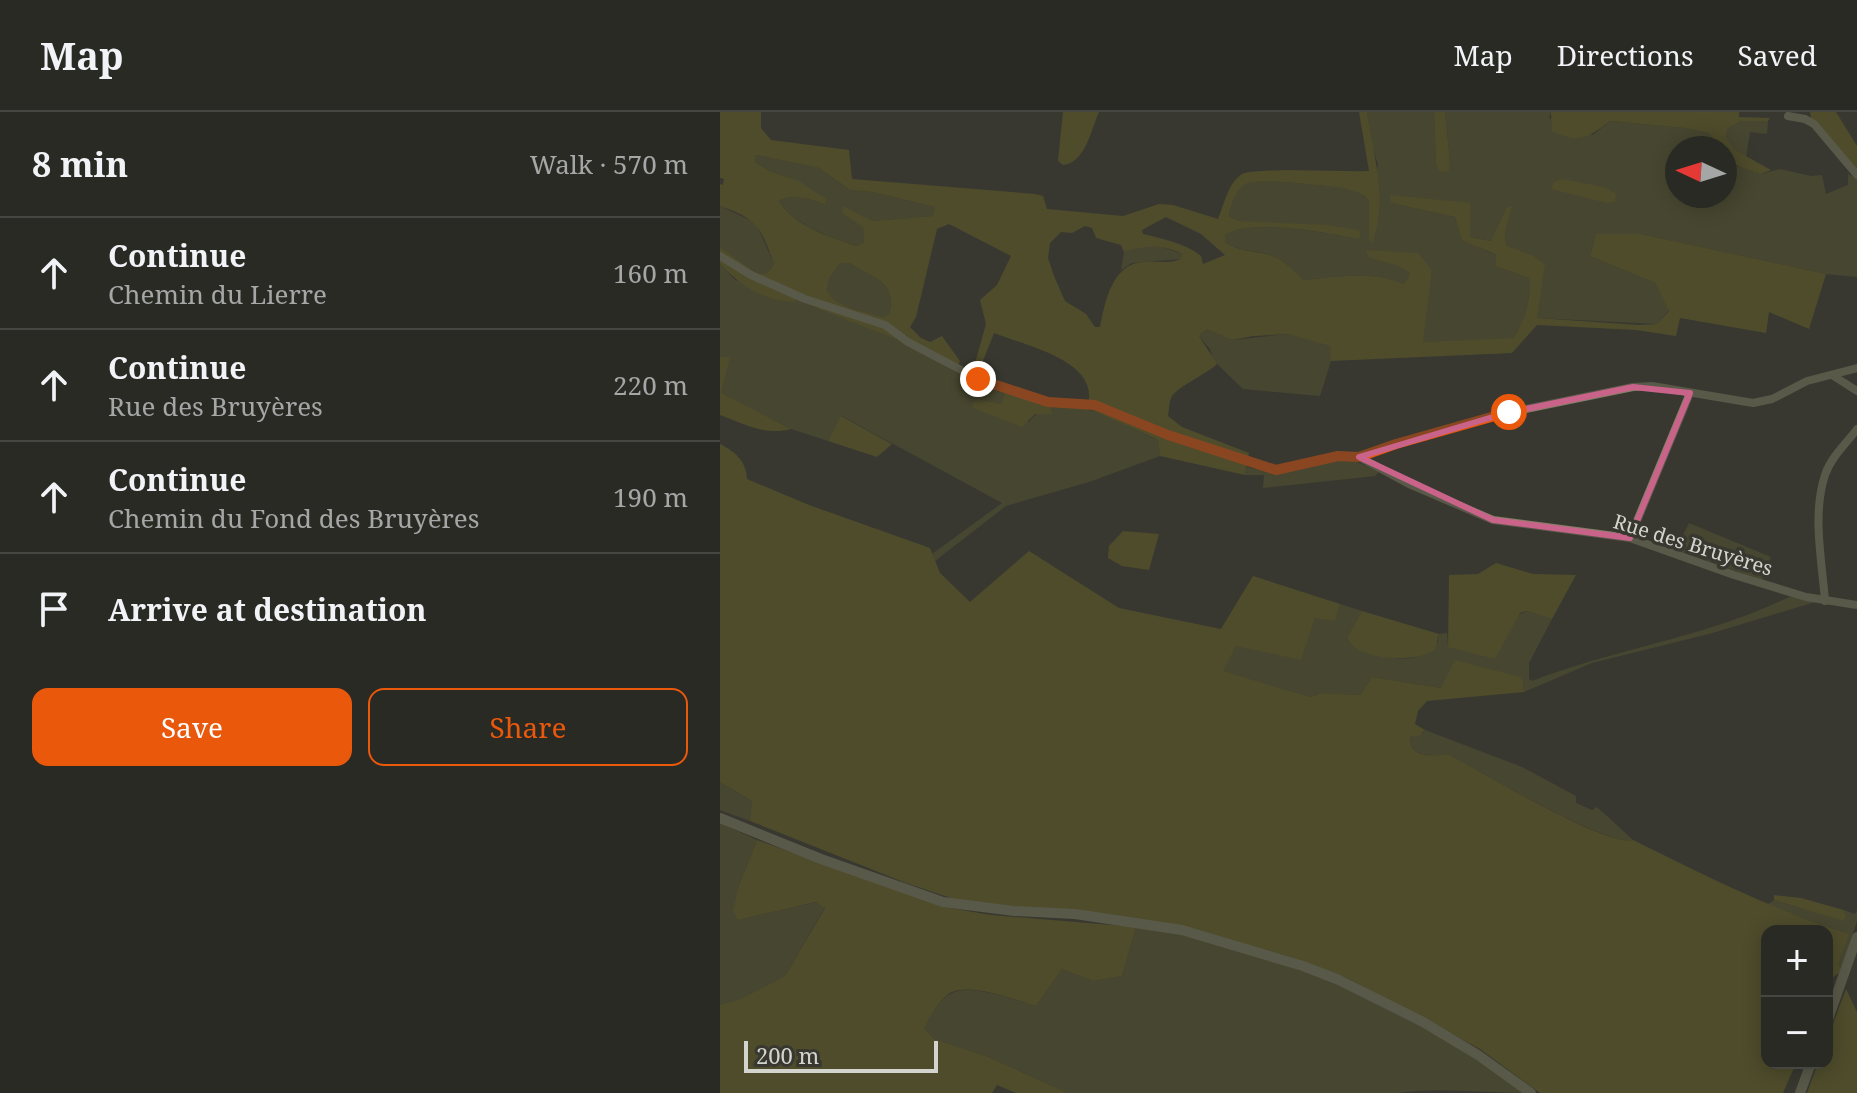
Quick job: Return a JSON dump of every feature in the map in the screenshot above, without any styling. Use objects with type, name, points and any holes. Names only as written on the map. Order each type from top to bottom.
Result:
[{"type":"street","points":[[1788,116],[1814,124],[1857,175]]},
{"type":"street","points":[[720,256],[751,275],[805,299],[885,325],[908,342],[978,379],[1048,402],[1095,405],[1157,430],[1276,470],[1338,456],[1359,457],[1506,413],[1633,387],[1652,386],[1753,403],[1772,399],[1807,381],[1857,368]]},
{"type":"street","points":[[1831,374],[1857,391]]},
{"type":"street","points":[[1630,538],[1690,393]]},
{"type":"street","points":[[1825,601],[1820,563],[1820,498],[1825,474],[1834,457],[1857,429]]},
{"type":"street","name":"Rue des Bruyères","points":[[1359,457],[1422,490],[1493,520],[1630,538],[1734,575],[1825,601],[1857,605]]},
{"type":"street","points":[[720,818],[821,859],[943,902],[1014,911],[1075,914],[1182,930],[1303,966],[1339,980],[1423,1022],[1478,1055],[1531,1093]]},
{"type":"street","points":[[1833,1005],[1857,937]]},
{"type":"street","points":[[1800,1093],[1809,1069]]},
{"type":"highlighted area","points":[[1633,387],[1690,393],[1630,538],[1493,520],[1359,457],[1506,413]]},
{"type":"shaded area","points":[[720,112],[761,112],[761,128],[771,140],[849,150],[852,179],[1035,194],[1043,196],[1047,209],[1123,216],[1159,204],[1173,205],[1218,219],[1230,189],[1242,174],[1281,170],[1369,171],[1359,112],[1367,112],[1379,194],[1377,227],[1372,244],[1369,240],[1369,200],[1361,194],[1338,188],[1264,182],[1243,186],[1234,198],[1229,216],[1238,221],[1328,225],[1359,230],[1361,236],[1358,239],[1269,227],[1236,230],[1225,235],[1225,242],[1277,258],[1304,280],[1367,276],[1404,284],[1410,273],[1399,266],[1369,258],[1366,250],[1418,253],[1432,270],[1423,342],[1514,338],[1526,310],[1529,278],[1495,266],[1496,255],[1462,240],[1455,217],[1391,203],[1390,195],[1470,203],[1470,237],[1491,241],[1507,207],[1512,207],[1505,232],[1506,245],[1545,264],[1537,318],[1639,325],[1657,324],[1669,311],[1655,283],[1590,256],[1596,234],[1641,234],[1826,274],[1809,329],[1769,312],[1766,333],[1680,318],[1676,336],[1636,330],[1537,325],[1512,353],[1331,361],[1330,346],[1287,334],[1232,340],[1207,329],[1199,336],[1217,364],[1175,392],[1168,416],[1182,427],[1249,453],[1245,475],[1160,456],[1158,440],[1087,408],[1089,392],[1084,378],[1073,367],[1042,350],[994,333],[979,371],[974,367],[986,324],[980,300],[997,285],[1011,256],[949,224],[937,229],[916,317],[910,327],[930,342],[942,336],[960,361],[958,366],[918,347],[906,335],[901,341],[819,309],[819,302],[800,293],[795,302],[773,299],[753,291],[720,264],[720,247],[758,274],[767,273],[774,264],[756,226],[743,215],[720,206],[720,184],[723,185],[724,179],[720,178]],"holes":[[[756,155],[819,168],[850,190],[935,207],[933,216],[872,221],[843,206],[842,213],[863,227],[864,242],[856,246],[813,230],[794,218],[779,201],[796,197],[825,205],[826,199],[797,180],[769,171],[755,162]],[[1166,217],[1201,234],[1225,255],[1203,264],[1201,256],[1188,248],[1143,234],[1142,230]],[[1085,226],[1092,228],[1096,238],[1121,245],[1124,252],[1160,247],[1182,254],[1181,259],[1143,262],[1124,269],[1112,286],[1100,327],[1095,327],[1086,314],[1065,301],[1048,258],[1050,243],[1061,232],[1072,233]],[[840,263],[849,263],[874,277],[890,294],[889,314],[883,317],[834,300],[827,291],[829,279]]]},
{"type":"shaded area","points":[[1063,112],[1099,112],[1082,152],[1071,163],[1063,165],[1058,161]]},
{"type":"shaded area","points":[[1367,112],[1434,112],[1436,163],[1450,162],[1445,112],[1551,112],[1549,118],[1593,135],[1610,121],[1708,133],[1711,136],[1665,136],[1665,208],[1737,208],[1737,166],[1761,174],[1780,169],[1811,176],[1822,175],[1826,194],[1848,185],[1848,174],[1857,179],[1857,277],[1826,274],[1641,234],[1596,234],[1590,256],[1655,283],[1669,310],[1657,324],[1536,318],[1532,255],[1506,245],[1505,232],[1511,207],[1507,207],[1492,241],[1470,237],[1470,203],[1391,203],[1455,217],[1461,231],[1471,241],[1496,255],[1495,266],[1529,278],[1526,309],[1514,339],[1422,342],[1432,270],[1369,258],[1400,266],[1410,273],[1404,284],[1367,276],[1304,280],[1277,258],[1225,242],[1224,235],[1235,230],[1269,227],[1358,239],[1361,236],[1238,221],[1229,216],[1240,189],[1253,182],[1294,183],[1349,190],[1369,200],[1370,206],[1378,164],[1370,140]]},
{"type":"shaded area","points":[[1434,112],[1445,112],[1450,162],[1449,170],[1445,172],[1439,171],[1436,163]]},
{"type":"shaded area","points":[[1551,112],[1739,112],[1739,117],[1770,118],[1768,121],[1741,121],[1727,129],[1726,136],[1711,136],[1685,128],[1610,121],[1582,137],[1569,137],[1552,131]]},
{"type":"shaded area","points":[[1810,112],[1836,112],[1857,146],[1857,172],[1811,118]]},
{"type":"shaded area","points":[[1741,121],[1768,121],[1767,134],[1750,132],[1746,157],[1737,151],[1737,136],[1726,136],[1727,129]]},
{"type":"shaded area","points":[[1737,151],[1771,170],[1761,174],[1738,166]]},
{"type":"shaded area","points":[[756,155],[819,168],[850,190],[935,207],[933,216],[872,221],[842,213],[863,226],[864,242],[856,246],[813,229],[786,210],[779,201],[789,197],[825,205],[797,180],[769,171],[755,162]]},
{"type":"shaded area","points":[[1562,179],[1604,187],[1616,194],[1615,202],[1607,203],[1551,189],[1554,182]]},
{"type":"shaded area","points":[[720,206],[756,223],[774,264],[767,273],[758,274],[720,247]]},
{"type":"shaded area","points":[[1157,245],[1182,254],[1181,259],[1132,263],[1121,270],[1124,252]]},
{"type":"shaded area","points":[[840,263],[849,263],[886,287],[891,303],[889,314],[883,317],[834,300],[827,292],[829,279]]},
{"type":"shaded area","points":[[720,264],[735,280],[800,293],[901,341],[968,379],[1005,393],[1001,404],[979,399],[1029,422],[1042,410],[1074,406],[1158,440],[1160,456],[1089,482],[1006,506],[935,561],[932,554],[1002,503],[842,416],[828,441],[791,429],[720,393],[729,358],[720,357]]},
{"type":"shaded area","points":[[1207,329],[1232,340],[1287,334],[1331,346],[1331,361],[1320,396],[1243,389],[1213,360],[1210,349],[1199,336]]},
{"type":"shaded area","points":[[720,357],[730,357],[721,393],[791,429],[763,430],[720,415]]},
{"type":"shaded area","points":[[1005,393],[1050,405],[1052,414],[1035,414],[1022,427],[973,408],[973,402],[979,399],[1001,404]]},
{"type":"shaded area","points":[[841,416],[892,444],[877,457],[828,441]]},
{"type":"shaded area","points":[[720,444],[739,457],[747,479],[809,505],[930,548],[940,573],[970,602],[1029,551],[1119,608],[1221,629],[1253,576],[1340,604],[1335,621],[1315,618],[1301,660],[1236,646],[1223,671],[1311,697],[1322,693],[1360,695],[1372,677],[1441,688],[1455,660],[1520,677],[1524,692],[1427,701],[1418,711],[1415,724],[1425,730],[1418,737],[1410,736],[1414,749],[1423,754],[1448,754],[1570,820],[1618,839],[1633,840],[1766,903],[1821,925],[1761,925],[1761,1069],[1793,1069],[1783,1093],[1540,1093],[1480,1049],[1347,978],[1290,957],[1191,928],[954,899],[750,821],[752,801],[720,782]]},
{"type":"shaded area","points":[[1341,459],[1355,461],[1379,472],[1375,476],[1263,488],[1264,475],[1245,475],[1247,467],[1283,471]]},
{"type":"shaded area","points":[[1689,523],[1771,557],[1762,580],[1676,550]]},
{"type":"shaded area","points":[[1123,531],[1159,534],[1149,570],[1122,566],[1108,558],[1109,546]]},
{"type":"shaded area","points":[[1496,563],[1533,574],[1576,575],[1552,619],[1527,611],[1520,613],[1495,659],[1448,647],[1449,575],[1478,574]]},
{"type":"shaded area","points":[[1791,596],[1815,602],[1709,634],[1592,663],[1524,692],[1523,681],[1441,688],[1372,677],[1360,695],[1322,693],[1311,697],[1222,671],[1236,646],[1315,618],[1335,620],[1340,604],[1362,611],[1347,639],[1352,644],[1368,653],[1400,658],[1422,655],[1438,642],[1439,634],[1447,633],[1448,647],[1527,611],[1552,619],[1529,663],[1529,679],[1532,681],[1728,622]]},
{"type":"shaded area","points":[[1362,611],[1439,634],[1435,650],[1418,657],[1398,658],[1359,650],[1347,638]]},
{"type":"shaded area","points":[[1425,730],[1522,767],[1576,796],[1576,803],[1592,810],[1597,807],[1633,840],[1597,832],[1571,820],[1448,754],[1418,752],[1411,743],[1410,735]]},
{"type":"shaded area","points":[[720,782],[752,801],[750,821],[720,810]]},
{"type":"shaded area","points":[[720,823],[757,840],[739,885],[738,920],[817,902],[825,907],[785,976],[742,998],[720,1005]]},
{"type":"shaded area","points":[[757,840],[944,907],[991,915],[1136,927],[1122,976],[1093,981],[1062,969],[1036,1006],[993,993],[959,990],[942,1000],[924,1028],[934,1039],[986,1056],[1068,1093],[1016,1093],[997,1085],[992,1093],[720,1093],[720,1005],[742,998],[785,976],[825,908],[816,902],[738,920],[733,911],[739,885]]},
{"type":"shaded area","points":[[1774,895],[1801,898],[1844,910],[1846,917],[1843,921],[1774,900]]},
{"type":"shaded area","points":[[1774,900],[1846,917],[1844,910],[1855,914],[1857,910],[1857,921],[1841,969],[1838,964],[1848,934],[1833,929],[1833,925],[1823,925],[1767,905]]},
{"type":"shaded area","points":[[1136,927],[1193,935],[1336,982],[1444,1038],[1526,1093],[1445,1090],[1397,1093],[1068,1093],[986,1056],[934,1039],[924,1028],[942,1001],[958,991],[992,993],[1036,1006],[1062,969],[1093,981],[1122,976]]},
{"type":"shaded area","points":[[1833,929],[1849,934],[1838,964],[1841,969],[1833,977]]},
{"type":"shaded area","points":[[1846,989],[1857,1012],[1857,1093],[1807,1093],[1816,1069],[1833,1069],[1833,1024]]},
{"type":"route","points":[[978,379],[1048,402],[1095,405],[1168,435],[1276,470],[1338,456],[1359,457],[1509,412]]}]
